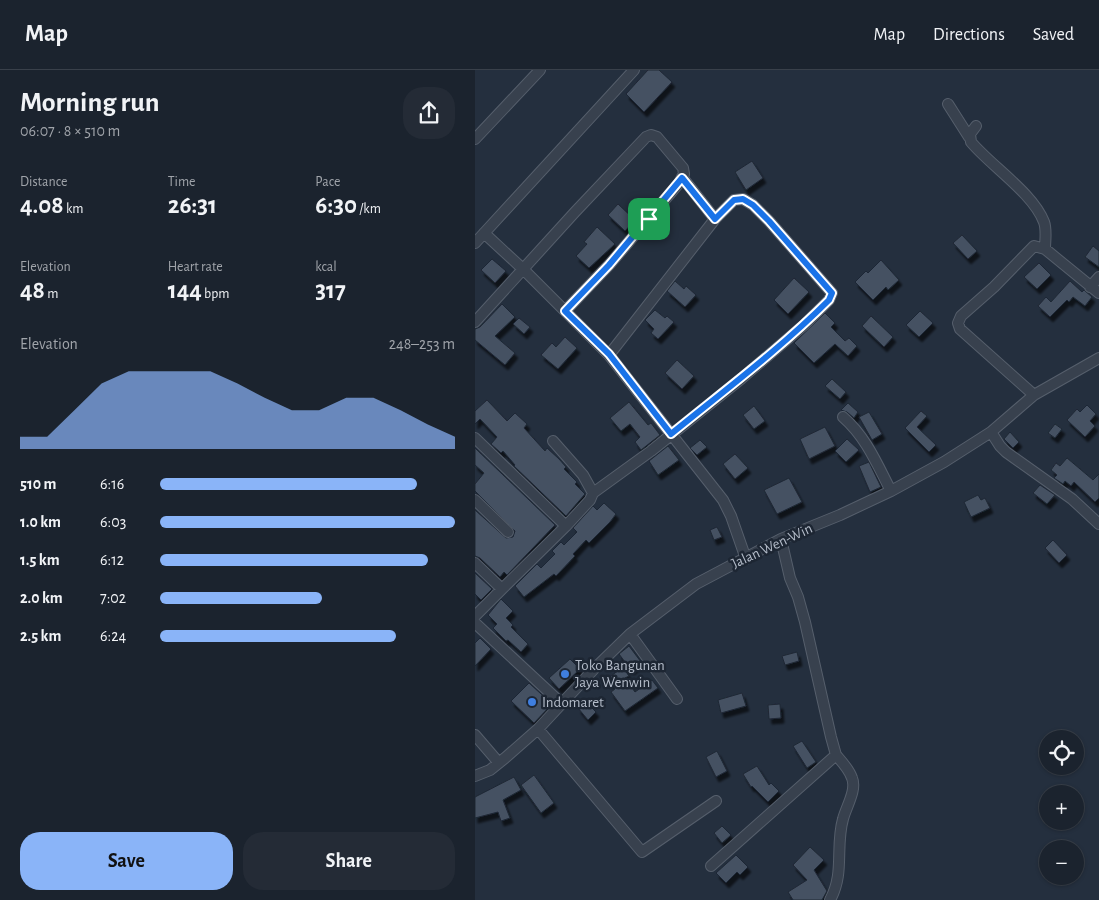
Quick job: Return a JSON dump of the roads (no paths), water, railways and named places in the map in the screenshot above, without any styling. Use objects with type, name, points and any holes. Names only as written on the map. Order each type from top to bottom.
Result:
[{"type":"street","points":[[475,140],[539,70]]},
{"type":"street","points":[[475,243],[634,70]]},
{"type":"street","points":[[948,104],[979,152],[1025,195],[1039,213],[1045,224],[1045,249]]},
{"type":"street","points":[[969,137],[977,126]]},
{"type":"street","points":[[475,322],[575,212],[646,138],[651,135],[657,137],[683,168],[684,174],[682,178],[609,265],[565,311]]},
{"type":"street","points":[[682,178],[715,219]]},
{"type":"street","points":[[475,616],[566,526],[590,500],[593,493],[742,378],[787,340],[829,300],[832,293],[753,205],[743,199],[734,200],[715,219],[609,354]]},
{"type":"street","points":[[484,233],[609,354],[723,500],[731,516],[746,559]]},
{"type":"street","points":[[1034,395],[960,329],[958,323],[961,316],[994,287],[1034,246],[1045,249],[1095,290],[1099,277]]},
{"type":"street","name":"Jalan Wen-Win","points":[[475,776],[490,770],[499,763],[538,729],[630,634],[696,584],[781,540],[891,491],[945,462],[991,432],[1034,395],[1099,358]]},
{"type":"street","points":[[843,417],[854,426],[863,438],[891,491]]},
{"type":"street","points":[[991,432],[1006,452],[1072,499],[1099,524]]},
{"type":"street","points":[[475,438],[566,526]]},
{"type":"street","points":[[553,440],[583,475],[593,493]]},
{"type":"street","points":[[475,500],[508,532]]},
{"type":"street","points":[[781,540],[790,578],[805,622],[828,728],[836,755],[853,778],[853,786],[842,821],[837,887],[831,900]]},
{"type":"street","points":[[475,563],[502,589]]},
{"type":"street","points":[[475,623],[562,704]]},
{"type":"street","points":[[630,634],[677,699]]},
{"type":"street","points":[[538,729],[642,852],[716,801]]},
{"type":"street","points":[[475,735],[499,763]]},
{"type":"street","points":[[711,866],[836,755]]},
{"type":"place","name":"Toko Bangunan Jaya Wenwin","points":[[565,674]]},
{"type":"place","name":"Indomaret","points":[[532,702]]}]
